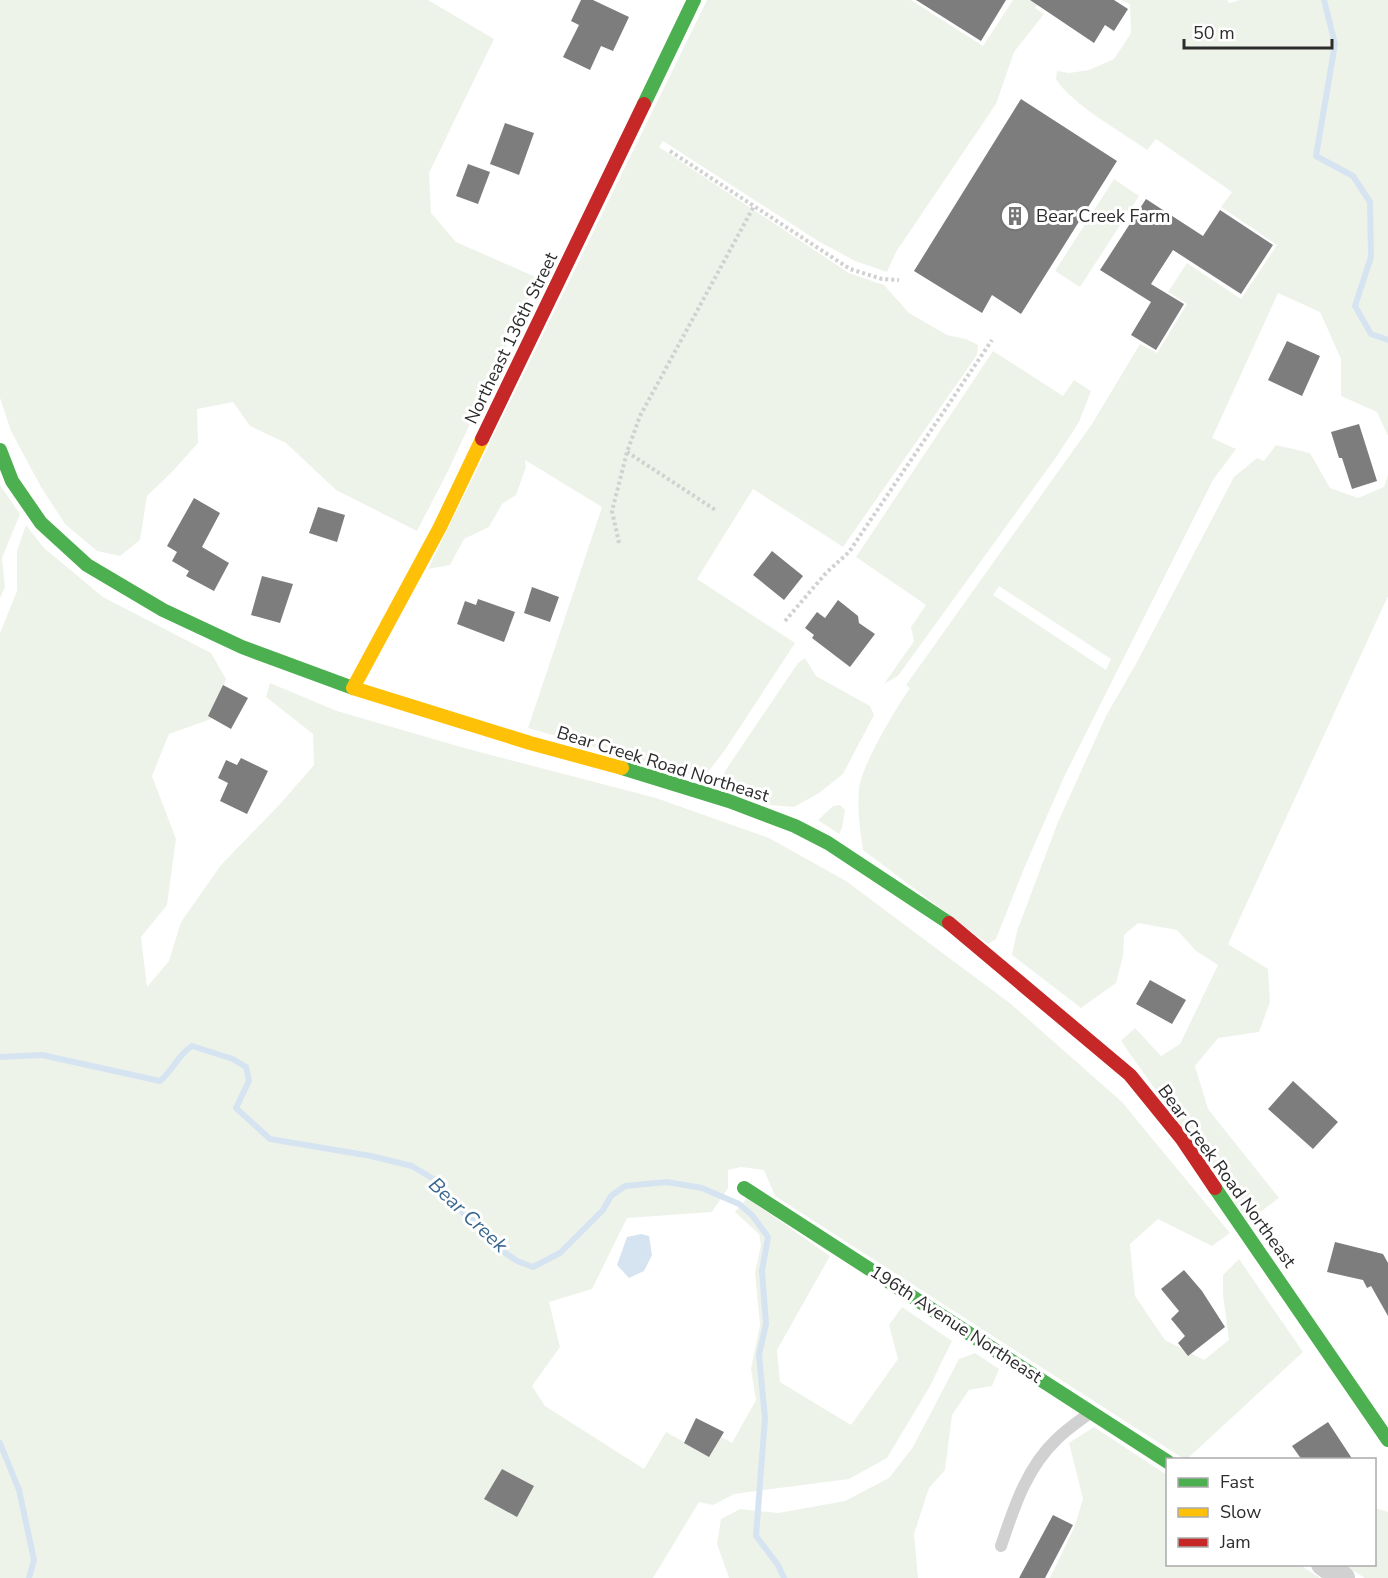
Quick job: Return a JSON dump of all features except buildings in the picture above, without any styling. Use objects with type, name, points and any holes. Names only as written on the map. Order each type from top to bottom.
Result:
[{"type":"street","name":"Northeast 136th Street","points":[[354,688],[440,527],[694,0]]},
{"type":"street","name":"Bear Creek Road Northeast","points":[[0,450],[12,481],[41,523],[87,565],[163,610],[242,647],[354,688],[653,777],[729,801],[773,818],[828,843],[944,919],[1131,1075],[1182,1139],[1388,1440]]},
{"type":"street","name":"196th Avenue Northeast","points":[[744,1188],[1166,1461]]},
{"type":"street","points":[[1326,1566],[1343,1578]]},
{"type":"lane","points":[[1001,1546],[1026,1480],[1041,1457],[1056,1439],[1091,1412]]},
{"type":"path","points":[[670,151],[850,269],[882,279],[899,280]]},
{"type":"path","points":[[619,543],[612,511],[627,452],[640,416],[754,206]]},
{"type":"path","points":[[785,621],[826,573],[849,552],[992,340]]},
{"type":"path","points":[[627,452],[717,511]]},
{"type":"shaded area","points":[[0,0],[428,0],[494,39],[429,173],[431,213],[456,242],[538,278],[448,471],[417,531],[336,490],[286,443],[250,426],[233,402],[197,409],[198,443],[147,496],[140,540],[120,556],[97,551],[65,524],[41,487],[11,431],[0,398]]},
{"type":"shaded area","points":[[707,0],[911,0],[983,46],[1013,0],[1040,0],[1035,8],[1044,14],[1014,52],[996,104],[896,252],[887,272],[855,261],[818,241],[663,141],[659,147],[849,273],[884,285],[909,313],[947,335],[966,339],[978,345],[977,355],[843,547],[753,489],[697,579],[795,643],[725,750],[707,773],[698,777],[528,728],[602,507],[525,460],[526,467],[516,495],[502,504],[489,527],[464,539],[450,565],[428,569]]},
{"type":"shaded area","points":[[1121,0],[1227,0],[1230,3],[1240,0],[1388,0],[1388,436],[1377,412],[1341,396],[1341,359],[1320,312],[1278,293],[1212,438],[1236,449],[1213,480],[1065,775],[996,939],[988,944],[863,850],[858,796],[866,766],[888,723],[910,688],[906,685],[1092,424],[1140,344],[1157,353],[1187,304],[1168,292],[1187,263],[1241,299],[1277,245],[1221,207],[1232,192],[1156,139],[1147,150],[1085,108],[1056,79],[1057,71],[1069,73],[1089,70],[1114,59],[1131,33],[1130,4]],"holes":[[[999,586],[1111,659],[1106,670],[993,595]]]},
{"type":"shaded area","points":[[1114,179],[1139,196],[1080,287],[1055,271]]},
{"type":"shaded area","points":[[993,351],[1063,396],[1074,380],[1091,391],[1079,422],[1057,456],[898,676],[884,684],[914,641],[911,627],[926,605],[856,557]]},
{"type":"shaded area","points":[[1276,445],[1310,453],[1330,488],[1358,498],[1384,487],[1388,475],[1388,596],[1228,944],[1268,969],[1270,1002],[1259,1032],[1218,1038],[1195,1066],[1208,1109],[1279,1198],[1248,1221],[1121,1041],[1135,1028],[1161,1056],[1180,1044],[1218,965],[1196,951],[1177,930],[1138,923],[1124,935],[1123,956],[1116,983],[1081,1008],[1012,955],[1017,931],[1058,822],[1106,716],[1137,662],[1234,477],[1257,458],[1264,461]]},
{"type":"shaded area","points":[[0,485],[20,514],[2,558],[5,587],[0,598]]},
{"type":"shaded area","points":[[26,525],[44,548],[103,597],[211,653],[226,679],[211,719],[169,734],[152,776],[176,839],[167,905],[141,937],[147,987],[169,961],[181,922],[221,865],[314,765],[313,734],[266,697],[270,683],[337,711],[468,749],[656,798],[769,838],[846,881],[1011,1004],[1122,1102],[1230,1233],[1212,1246],[1158,1219],[1130,1244],[1135,1296],[1165,1340],[1204,1360],[1229,1340],[1223,1295],[1223,1275],[1239,1259],[1303,1352],[1188,1458],[1182,1458],[775,1196],[764,1170],[741,1167],[728,1170],[728,1188],[712,1212],[627,1218],[592,1289],[549,1302],[560,1347],[532,1386],[545,1406],[644,1469],[666,1432],[709,1456],[721,1437],[732,1443],[756,1400],[751,1369],[760,1325],[755,1273],[761,1245],[759,1234],[735,1212],[747,1198],[830,1256],[777,1350],[780,1382],[851,1425],[898,1359],[889,1325],[902,1307],[952,1341],[929,1388],[887,1458],[849,1479],[734,1494],[713,1505],[699,1502],[653,1578],[0,1578],[0,633],[17,591],[17,551]],"holes":[[[502,1469],[534,1486],[517,1517],[484,1499]]]},
{"type":"shaded area","points":[[805,658],[816,676],[870,706],[874,715],[843,774],[819,793],[794,807],[770,805],[720,786],[725,771],[798,663]]},
{"type":"shaded area","points":[[840,805],[845,810],[839,834],[818,820],[833,806]]},
{"type":"shaded area","points":[[975,1353],[999,1369],[992,1386],[969,1390],[952,1415],[945,1470],[929,1488],[914,1534],[918,1578],[729,1578],[717,1544],[721,1519],[740,1509],[778,1513],[845,1501],[889,1478],[913,1447],[959,1359]]},
{"type":"shaded area","points":[[1094,1427],[1166,1474],[1166,1566],[1302,1566],[1320,1578],[1050,1578],[1074,1528],[1083,1499],[1069,1443]]},
{"type":"shaded area","points":[[1376,1508],[1388,1512],[1388,1578],[1365,1578],[1346,1566],[1376,1566]]},
{"type":"water","points":[[641,1234],[649,1236],[652,1255],[644,1271],[629,1278],[617,1265],[627,1237]]},
{"type":"waterway","points":[[1324,0],[1335,44],[1316,156],[1353,176],[1370,202],[1371,257],[1355,306],[1371,334],[1388,340]]},
{"type":"waterway","name":"Bear Creek","points":[[0,1057],[42,1055],[160,1081],[192,1046],[233,1059],[246,1067],[249,1081],[236,1108],[270,1139],[371,1156],[412,1166],[440,1183],[463,1213],[487,1231],[504,1252],[517,1261],[533,1267],[560,1253],[603,1210],[611,1196],[625,1186],[667,1182],[702,1188],[739,1204],[752,1215],[768,1237],[762,1271],[766,1324],[759,1355],[765,1418],[756,1536],[778,1565],[784,1578]]},
{"type":"waterway","points":[[0,1443],[19,1490],[34,1560],[29,1578]]},
{"type":"traffic: fast","points":[[644,104],[694,0]]},
{"type":"traffic: fast","points":[[0,450],[12,481],[41,523],[87,565],[163,610],[242,647],[353,688]]},
{"type":"traffic: fast","points":[[622,768],[729,801],[795,826],[828,843],[949,923]]},
{"type":"traffic: fast","points":[[744,1188],[1166,1461]]},
{"type":"traffic: fast","points":[[1215,1188],[1388,1440]]},
{"type":"traffic: slow","points":[[353,688],[440,527],[482,439]]},
{"type":"traffic: slow","points":[[353,688],[530,743],[622,768]]},
{"type":"traffic: jam","points":[[482,439],[644,104]]},
{"type":"traffic: jam","points":[[949,923],[1130,1075],[1182,1139],[1215,1188]]},
{"type":"place","name":"Bear Creek Farm","points":[[1015,216]]}]
